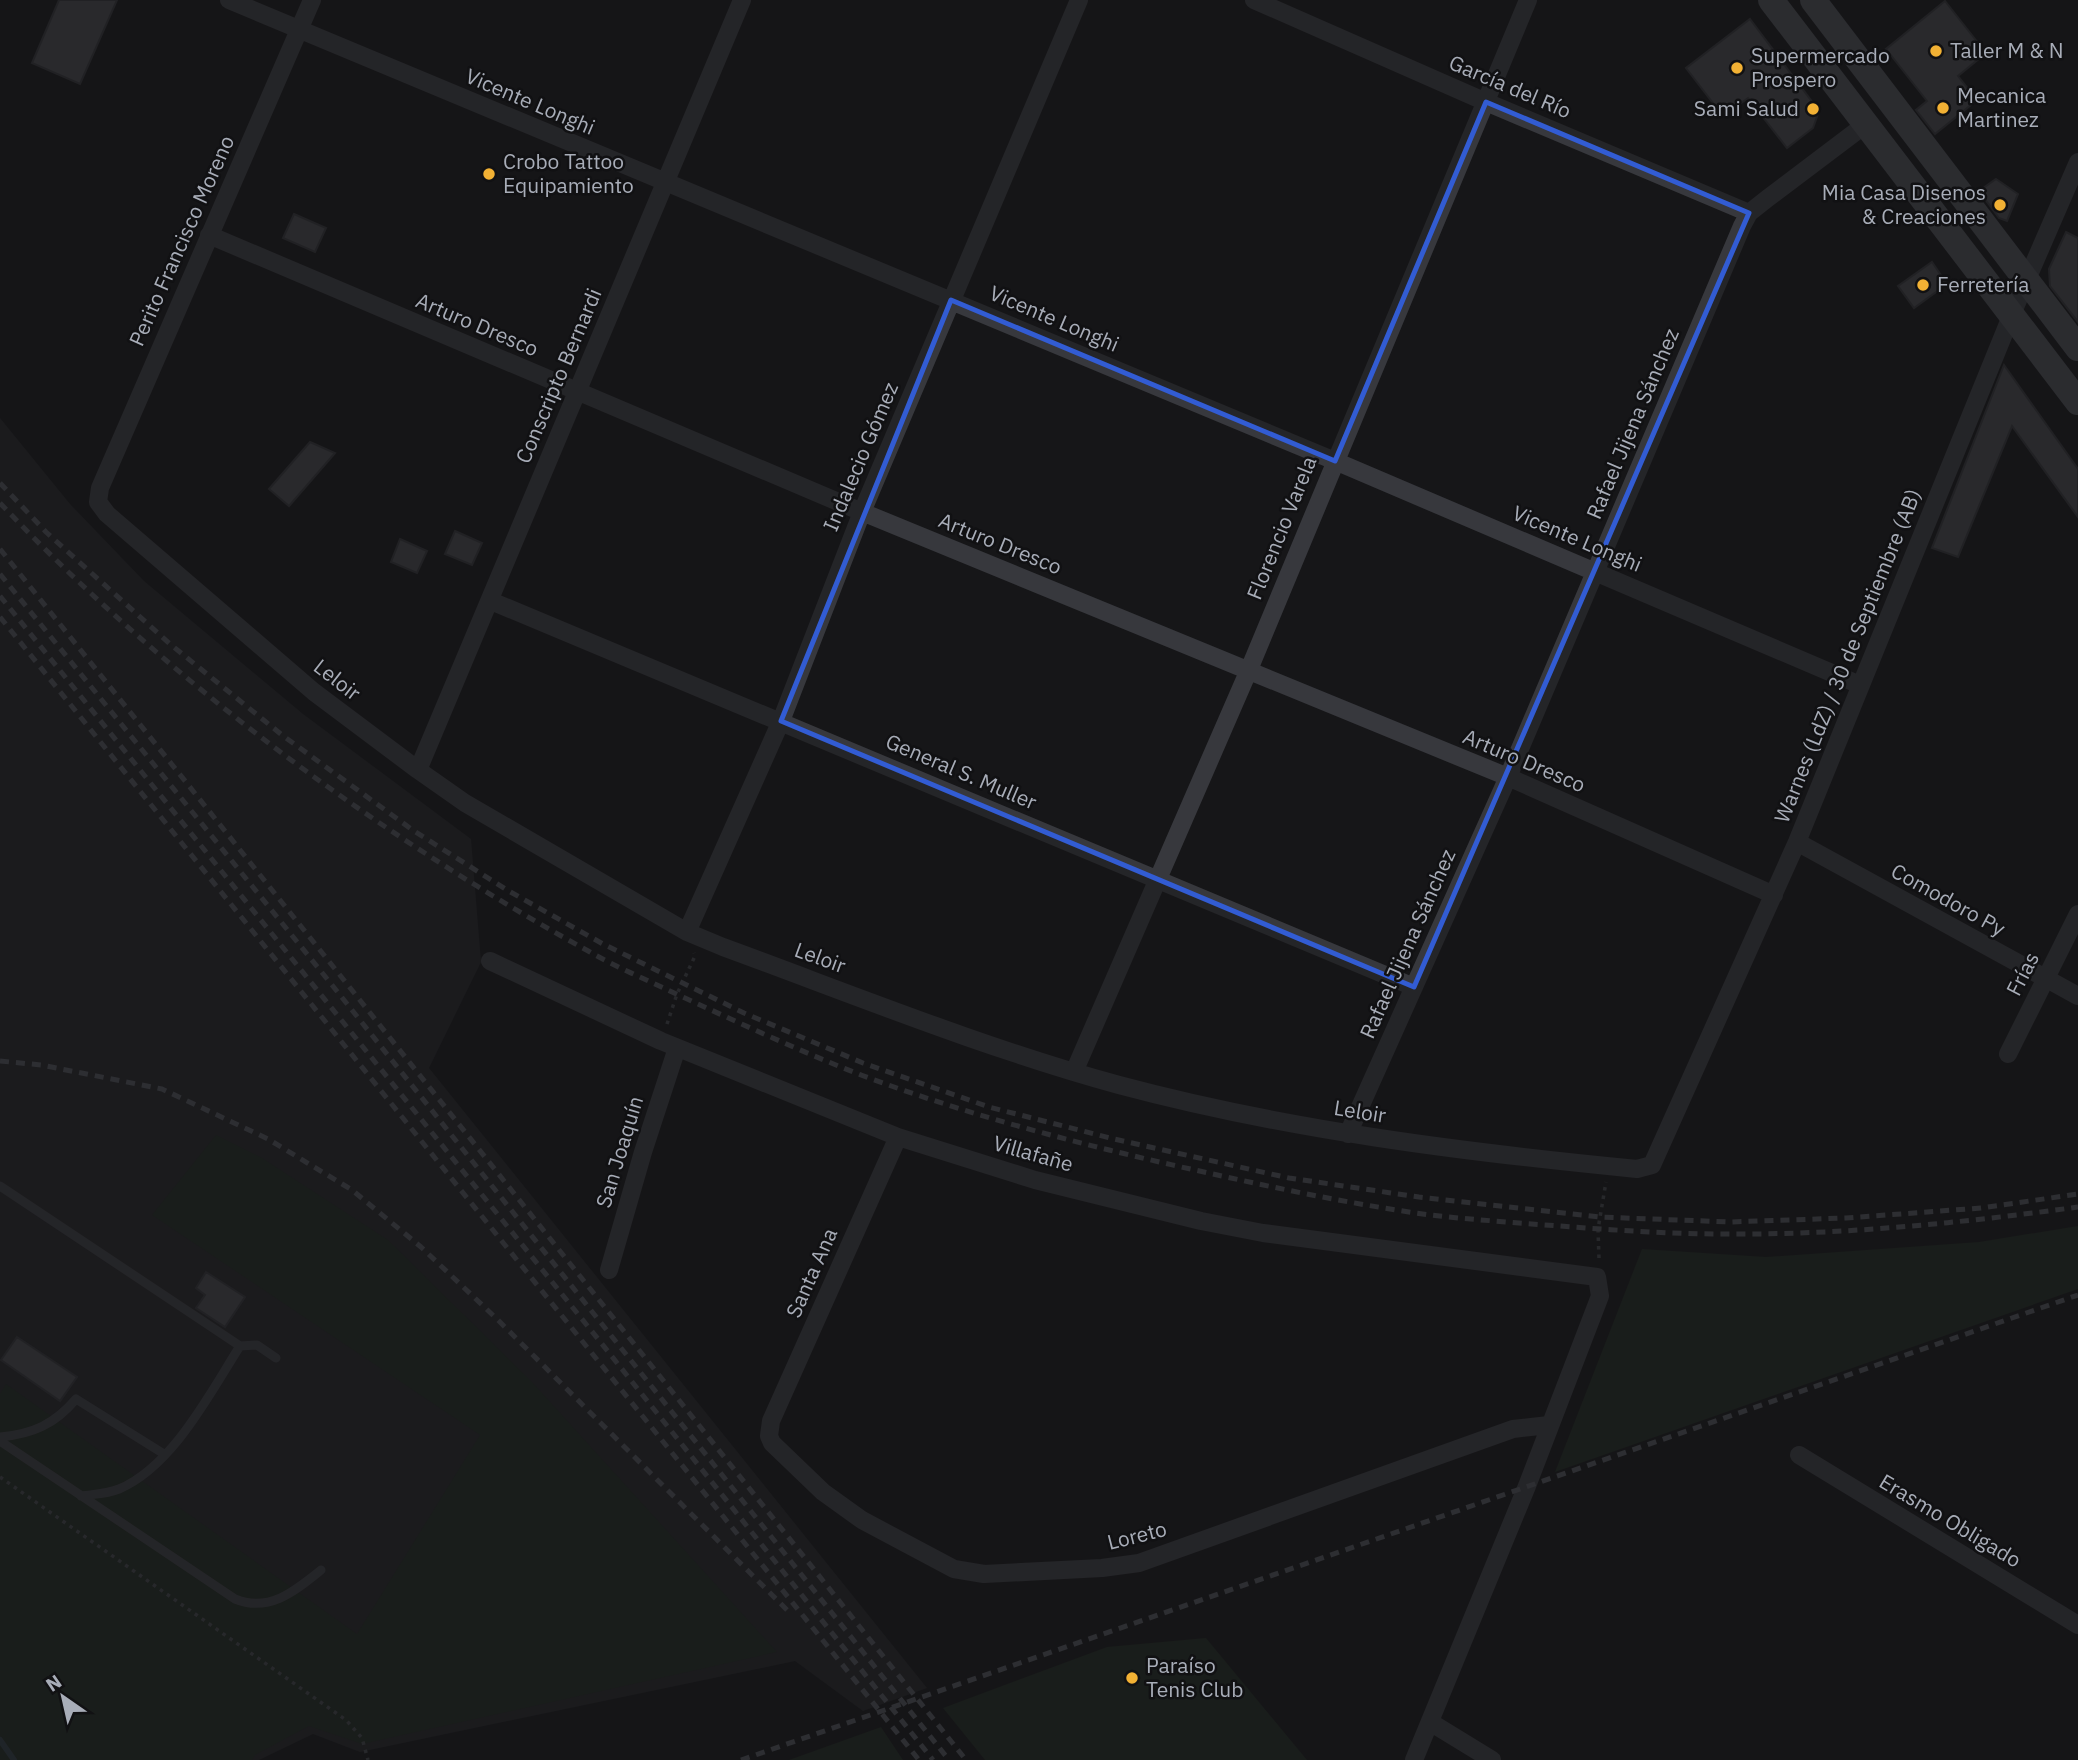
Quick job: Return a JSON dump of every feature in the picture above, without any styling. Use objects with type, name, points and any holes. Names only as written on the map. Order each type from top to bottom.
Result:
[{"type":"main road","points":[[1771,0],[2078,402]]},
{"type":"main road","points":[[1813,0],[2078,348]]},
{"type":"street","name":"Vicente Longhi","points":[[229,0],[1335,461],[1860,685]]},
{"type":"street","name":"Perito Francisco Moreno","points":[[98,502],[100,488],[312,0]]},
{"type":"street","name":"Conscripto Bernardi","points":[[418,770],[742,0]]},
{"type":"street","name":"Indalecio Gómez","points":[[687,932],[781,721],[862,512],[1079,0]]},
{"type":"street","name":"García del Río","points":[[1254,0],[1749,213]]},
{"type":"street","name":"Florencio Varela","points":[[1074,1072],[1248,672],[1528,0]]},
{"type":"street","name":"Rafael Jijena Sánchez","points":[[1348,1134],[1508,777],[1594,570],[1749,213],[1866,124]]},
{"type":"street","name":"Warnes (LdZ) / 30 de Septiembre (AB)","points":[[1653,1165],[1797,842],[2012,314],[2078,162]]},
{"type":"street","name":"Arturo Dresco","points":[[209,235],[576,393],[1508,777],[1774,895]]},
{"type":"street","name":"Leloir","points":[[98,502],[107,514],[298,678],[418,770],[465,803],[687,932],[1030,1059],[1171,1097],[1348,1134],[1637,1169],[1653,1165]]},
{"type":"street","name":"General S. Muller","points":[[491,600],[1414,987]]},
{"type":"street","name":"Comodoro Py","points":[[1797,842],[2078,996]]},
{"type":"street","name":"Frías","points":[[2008,1055],[2078,915]]},
{"type":"street","name":"Villafañe","points":[[490,961],[669,1045],[898,1137],[1035,1180],[1263,1233],[1597,1278]]},
{"type":"street","name":"San Joaquín","points":[[609,1270],[643,1152],[669,1045]]},
{"type":"street","name":"Santa Ana","points":[[769,1428],[898,1137]]},
{"type":"street","points":[[1414,1760],[1527,1486],[1600,1296],[1597,1278]]},
{"type":"street","name":"Loreto","points":[[769,1428],[772,1443],[782,1455],[843,1507],[954,1569],[984,1574],[1101,1568],[1139,1563],[1513,1429],[1549,1424]]},
{"type":"street","name":"Erasmo Obligado","points":[[1799,1455],[2078,1625]]},
{"type":"street","points":[[1430,1722],[1492,1760]]},
{"type":"lane","points":[[0,1186],[240,1346],[257,1345],[276,1358]]},
{"type":"lane","points":[[81,1496],[117,1490],[134,1481],[181,1438],[240,1346]]},
{"type":"lane","points":[[0,1439],[34,1431],[62,1416],[76,1399],[164,1454]]},
{"type":"lane","points":[[0,1439],[235,1599],[249,1605],[284,1597],[321,1570]]},
{"type":"path","points":[[669,1045],[677,994],[695,956],[687,932]]},
{"type":"path","points":[[1597,1278],[1598,1230],[1609,1166]]},
{"type":"path","points":[[0,1477],[346,1720],[362,1738],[368,1760]]},
{"type":"highlighted area","points":[[1486,102],[1749,213],[1414,987],[781,721],[951,300],[1335,461]]},
{"type":"shaded area","points":[[0,418],[70,504],[144,581],[303,714],[471,839],[481,962],[429,1068],[927,1688],[863,1711],[795,1661],[360,1752],[313,1734],[259,1760],[123,1760],[0,1582]]},
{"type":"shaded area","points":[[216,1135],[262,1158],[388,1240],[532,1382],[777,1652],[362,1744],[309,1726],[255,1755],[252,1760],[0,1760],[0,1394],[6,1384],[357,1634],[480,1435],[152,1215]]},
{"type":"shaded area","points":[[2078,1226],[2078,1289],[1555,1472],[1642,1249],[1766,1257],[1979,1242]]},
{"type":"shaded area","name":"Paraíso Tenis Club","points":[[1206,1638],[1307,1760],[985,1760],[943,1708],[1107,1647]]},
{"type":"shaded area","points":[[881,1727],[903,1760],[789,1760]]},
{"type":"building","points":[[59,0],[117,0],[80,84],[32,63]]},
{"type":"building","name":"Taller M & N","points":[[1945,1],[1986,53],[1958,76],[1977,100],[1935,134],[1916,110],[1927,101],[1886,49]]},
{"type":"building","name":"Supermercado Prospero","points":[[1750,19],[1819,111],[1813,128],[1787,148],[1748,98],[1723,116],[1686,68]]},
{"type":"building","name":"Mia Casa Disenos & Creaciones","points":[[1996,179],[2018,194],[2007,221],[1999,218],[1979,191]]},
{"type":"building","points":[[294,214],[326,228],[315,252],[283,238]]},
{"type":"building","points":[[2066,232],[2078,238],[2078,322],[2050,286],[2049,269]]},
{"type":"building","name":"Ferretería","points":[[1932,262],[1947,284],[1914,308],[1898,286]]},
{"type":"building","points":[[2004,365],[2078,469],[2078,517],[2012,426],[1958,557],[1932,548]]},
{"type":"building","points":[[310,442],[335,453],[289,506],[269,489]]},
{"type":"building","points":[[455,531],[482,543],[472,565],[445,554]]},
{"type":"building","points":[[400,539],[427,551],[417,573],[391,562]]},
{"type":"building","points":[[206,1272],[245,1297],[225,1327],[196,1308],[205,1295],[196,1288]]},
{"type":"building","points":[[17,1337],[77,1377],[60,1401],[1,1360]]},
{"type":"waterway","points":[[0,1740],[14,1760]]},
{"type":"railway","points":[[0,483],[46,532],[170,644],[282,735],[414,831],[507,890],[603,944],[744,1013],[863,1063],[989,1107],[1114,1139],[1289,1178],[1419,1197],[1600,1217],[1730,1222],[1846,1218],[1981,1208],[2078,1194]]},
{"type":"railway","points":[[0,503],[65,568],[204,692],[278,750],[431,857],[510,906],[620,968],[790,1045],[904,1091],[1036,1131],[1168,1164],[1340,1200],[1454,1218],[1647,1232],[1768,1234],[1901,1227],[2078,1207]]},
{"type":"railway","points":[[0,549],[966,1760]]},
{"type":"railway","points":[[0,574],[332,985],[949,1760]]},
{"type":"railway","points":[[0,596],[933,1760]]},
{"type":"railway","points":[[0,617],[919,1760]]},
{"type":"railway","points":[[0,1061],[41,1065],[162,1089],[268,1139],[352,1190],[421,1247],[498,1320],[791,1614]]},
{"type":"railway","points":[[741,1760],[2078,1295]]},
{"type":"place","name":"Taller M & N","points":[[1936,51]]},
{"type":"place","name":"Supermercado Prospero","points":[[1737,68]]},
{"type":"place","name":"Mecanica Martinez","points":[[1943,108]]},
{"type":"place","name":"Sami Salud","points":[[1813,109]]},
{"type":"place","name":"Crobo Tattoo Equipamiento","points":[[489,174]]},
{"type":"place","name":"Mia Casa Disenos & Creaciones","points":[[2000,205]]},
{"type":"place","name":"Ferretería","points":[[1923,285]]},
{"type":"place","name":"Paraíso Tenis Club","points":[[1132,1678]]}]
